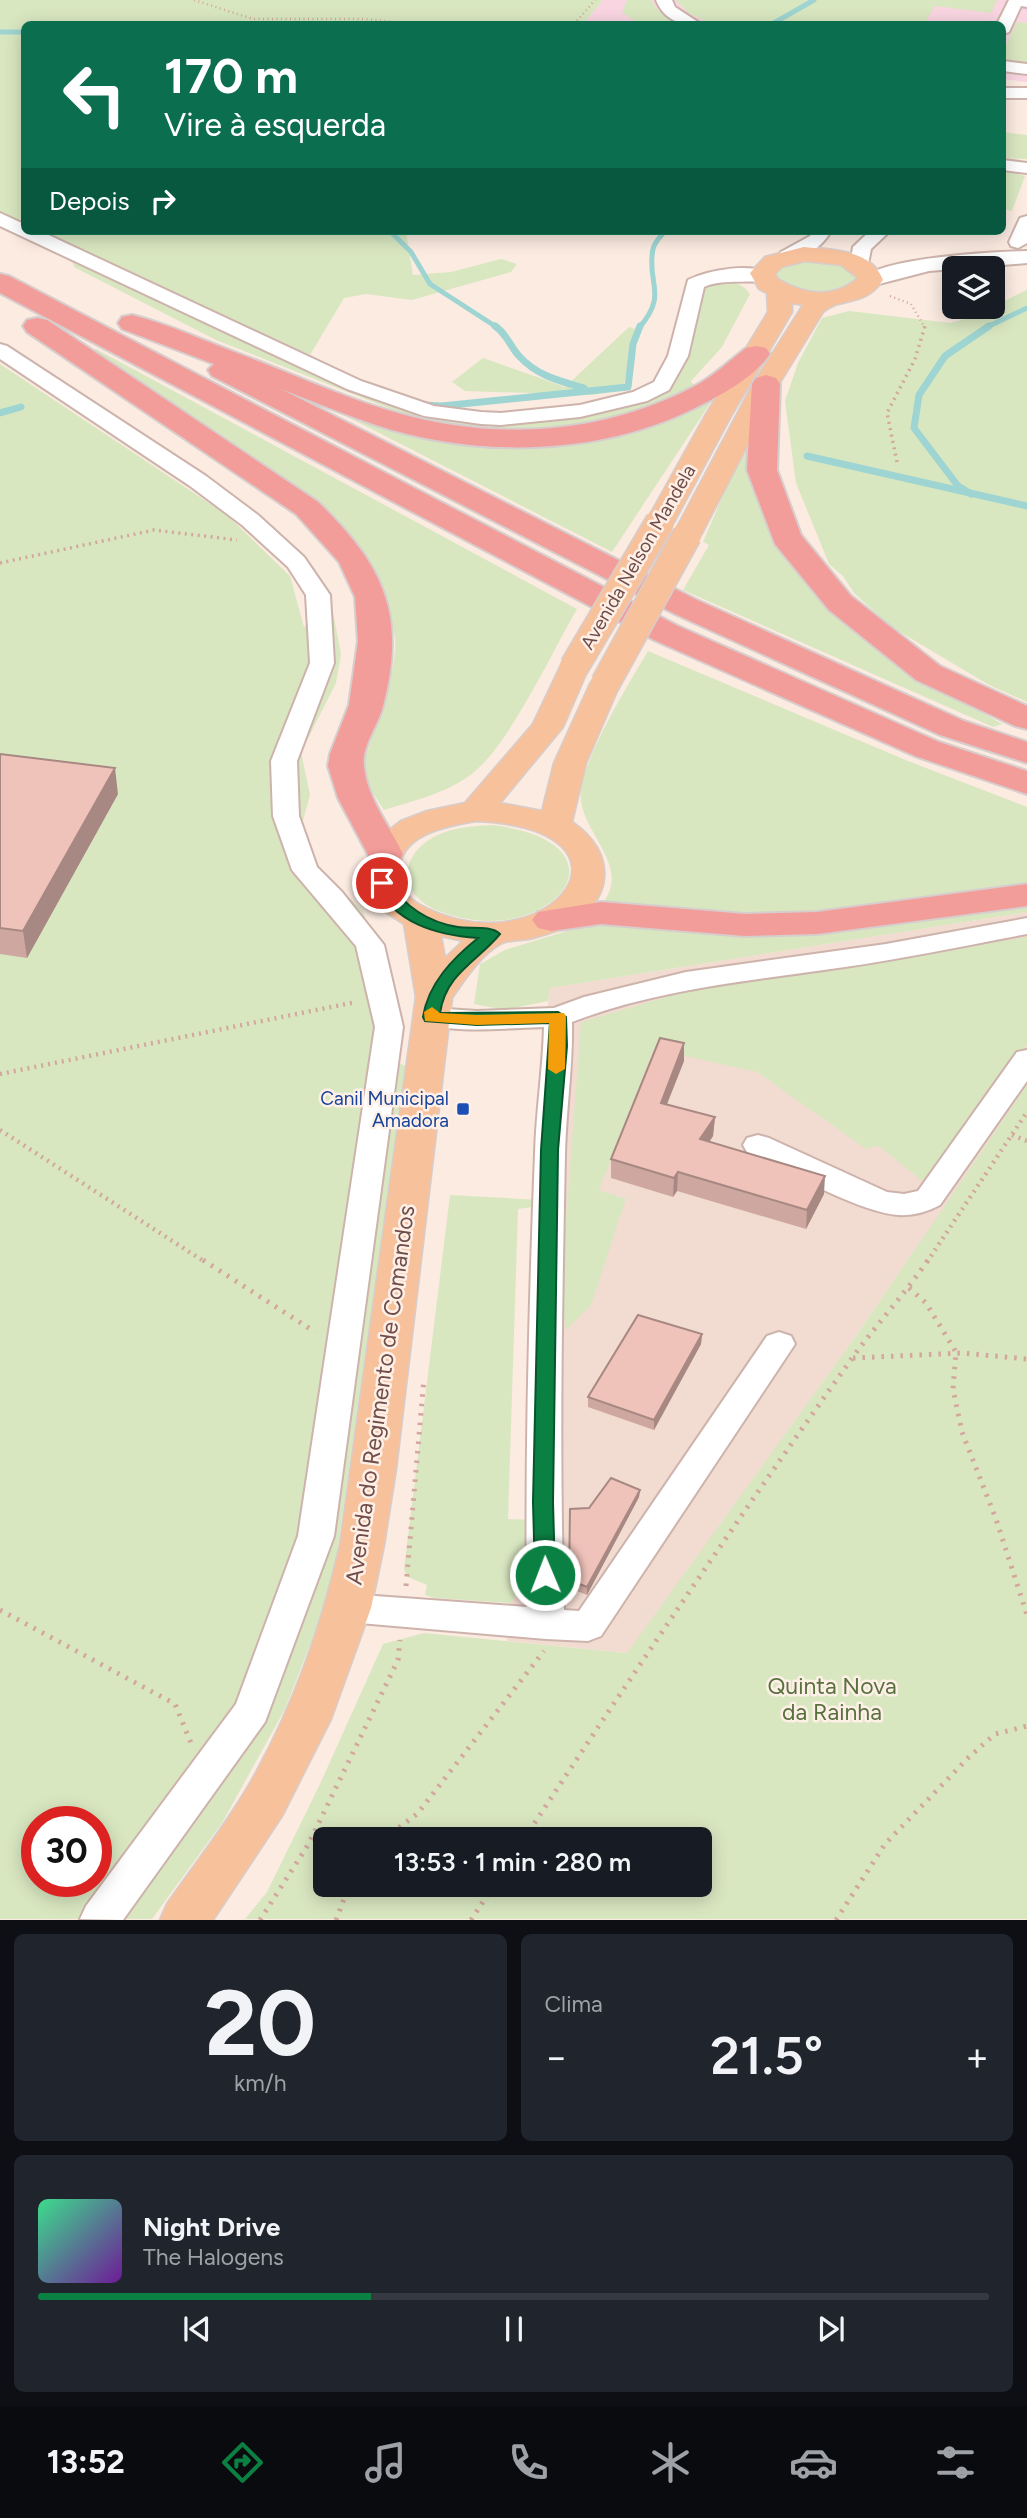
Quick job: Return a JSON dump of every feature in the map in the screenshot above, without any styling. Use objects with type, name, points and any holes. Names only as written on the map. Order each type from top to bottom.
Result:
[{"type":"highway","points":[[6,271],[132,323],[387,419],[423,430],[485,439],[515,440],[579,434],[634,422],[662,413],[707,391],[756,354]]},
{"type":"highway","points":[[6,271],[666,633],[927,748],[1027,783]]},
{"type":"highway","points":[[0,294],[34,323],[307,508],[340,540],[362,572],[375,611],[377,641],[366,708],[345,764],[356,799],[370,821],[385,854]]},
{"type":"highway","points":[[132,323],[686,607],[952,728],[1027,753]]},
{"type":"highway","points":[[766,384],[762,470],[786,537],[840,603],[928,673],[1027,719]]},
{"type":"highway","points":[[551,920],[601,913],[745,925],[817,923],[1027,895]]},
{"type":"main road","points":[[828,255],[866,278],[849,296],[822,300],[771,285],[764,268],[773,261],[788,256],[828,255]]},
{"type":"main road","name":"Avenida Nelson Mandela","points":[[476,811],[547,727],[574,667],[780,312],[771,285]]},
{"type":"main road","name":"Avenida Nelson Mandela","points":[[555,826],[570,763],[604,684],[687,535],[766,384],[813,308],[822,300]]},
{"type":"main road","points":[[476,811],[504,811],[531,817],[555,826],[574,839],[586,855],[590,873],[585,890],[572,906],[551,920],[523,929],[492,934],[454,931],[421,921],[403,911],[390,898],[381,876],[385,854],[405,833],[426,822],[437,817],[476,811]]},
{"type":"main road","name":"Avenida do Regimento de Comandos","points":[[185,1920],[265,1801],[307,1719],[348,1608],[372,1482],[433,1007],[421,921]]},
{"type":"main road","name":"Avenida do Regimento de Comandos","points":[[433,1007],[463,958],[492,934]]},
{"type":"street","points":[[663,0],[668,10],[688,21]]},
{"type":"street","points":[[1006,22],[1016,1],[1027,2]]},
{"type":"street","points":[[1006,24],[1027,20]]},
{"type":"street","points":[[1006,66],[1027,69]]},
{"type":"street","points":[[1006,93],[1027,93]]},
{"type":"street","points":[[1006,165],[1027,167]]},
{"type":"street","points":[[0,219],[21,229]]},
{"type":"street","points":[[876,235],[862,247],[866,278],[1023,249],[1027,222]]},
{"type":"street","points":[[34,235],[354,385],[431,412],[481,418],[501,419],[580,411],[640,397],[662,386],[678,356],[695,284],[705,278],[740,273],[771,285]]},
{"type":"street","points":[[788,256],[817,240],[820,235]]},
{"type":"street","points":[[0,350],[198,481],[250,520],[296,562],[318,595],[322,663],[284,761],[286,816],[304,870],[332,898],[370,945],[389,1027],[316,1536],[252,1712],[100,1919]]},
{"type":"street","points":[[433,1007],[477,1020],[558,1017],[594,1003],[686,981],[886,953],[1027,926]]},
{"type":"street","points":[[546,1624],[545,1407],[550,1150],[558,1017]]},
{"type":"street","points":[[758,1145],[877,1200],[892,1205],[919,1203],[929,1198],[1027,1059]]},
{"type":"street","points":[[348,1608],[588,1626],[779,1344]]},
{"type":"path","points":[[194,0],[261,20],[384,21]]},
{"type":"path","points":[[577,21],[595,0]]},
{"type":"path","points":[[866,278],[911,304],[925,326],[915,359],[887,413],[897,462]]},
{"type":"path","points":[[0,563],[154,530],[278,545]]},
{"type":"path","points":[[0,1074],[382,996]]},
{"type":"path","points":[[532,1827],[617,1698],[852,1358],[909,1288],[1027,1112]]},
{"type":"path","points":[[0,1130],[342,1349]]},
{"type":"path","points":[[1012,1135],[1027,1141]]},
{"type":"path","points":[[909,1288],[926,1303],[956,1352],[953,1389],[962,1432],[996,1519],[1027,1615]]},
{"type":"path","points":[[852,1358],[956,1352],[991,1353],[1027,1359]]},
{"type":"path","points":[[0,1610],[176,1704],[204,1777]]},
{"type":"path","points":[[400,1827],[418,1813],[550,1644],[546,1624]]},
{"type":"path","points":[[836,1920],[886,1844],[969,1757],[995,1734],[1027,1726]]},
{"type":"path","points":[[336,1920],[345,1897]]},
{"type":"path","points":[[471,1920],[486,1897]]},
{"type":"shaded area","points":[[603,0],[1027,0],[1027,82],[1006,79],[1006,21],[586,21]]},
{"type":"shaded area","points":[[1027,912],[1027,1086],[853,1340],[628,1653],[507,1641],[511,1603],[521,1588],[529,1558],[544,1032],[550,988]]},
{"type":"green space","points":[[0,0],[603,0],[586,21],[21,21],[21,225],[0,215]]},
{"type":"green space","points":[[627,0],[651,0],[658,10],[679,21],[635,21],[622,12]]},
{"type":"green space","points":[[675,0],[997,0],[991,13],[935,6],[926,21],[705,21],[690,14]]},
{"type":"green space","points":[[1017,22],[1027,23],[1027,66],[1006,63],[1006,45]]},
{"type":"green space","points":[[1006,132],[1027,135],[1027,159],[1006,158]]},
{"type":"green space","points":[[1006,171],[1025,176],[1012,211],[1006,210]]},
{"type":"green space","points":[[44,235],[407,235],[413,275],[451,272],[501,259],[517,264],[511,272],[412,300],[366,294],[344,298],[310,355]]},
{"type":"green space","points":[[71,256],[413,409],[512,421],[661,391],[702,293],[709,283],[737,283],[750,294],[722,347],[691,381],[695,387],[651,408],[590,425],[558,430],[494,430],[462,427],[401,413],[216,340],[74,267]]},
{"type":"green space","points":[[815,259],[850,266],[858,278],[857,282],[826,292],[804,292],[784,284],[777,276],[787,264]]},
{"type":"green space","points":[[1027,290],[1027,702],[989,685],[890,626],[854,593],[843,576],[829,564],[796,483],[785,401],[798,363],[822,318],[849,311],[951,323],[964,319],[1005,319],[1005,301]]},
{"type":"green space","points":[[629,327],[635,329],[623,390],[592,395],[465,391],[452,382],[483,358],[565,387]]},
{"type":"green space","points":[[96,349],[577,609],[513,723],[484,763],[449,788],[384,810],[364,779],[363,765],[389,683],[395,638],[372,571],[91,352]]},
{"type":"green space","points":[[0,364],[227,515],[290,576],[304,627],[331,602],[341,654],[336,683],[301,752],[310,795],[302,824],[311,860],[363,911],[403,1018],[398,1063],[406,1066],[332,1589],[285,1709],[222,1823],[152,1919],[0,1919]]},
{"type":"green space","points":[[711,402],[612,552],[344,415],[360,415],[501,444]]},
{"type":"green space","points":[[754,442],[777,536],[801,575],[824,602],[851,626],[909,669],[1002,724],[993,727],[683,590],[709,545],[703,542],[744,446]]},
{"type":"green space","points":[[648,651],[908,761],[1027,807],[1027,888],[874,908],[783,916],[715,914],[602,904],[610,891],[612,878],[604,852],[585,814],[581,801],[582,786],[595,747]]},
{"type":"green space","points":[[493,825],[537,836],[562,852],[569,872],[562,891],[543,908],[514,918],[479,920],[439,911],[425,904],[409,884],[410,862],[416,851],[440,834],[473,826]]},
{"type":"green space","points":[[1027,898],[1027,912],[550,988],[548,1001],[505,1010],[474,1004],[480,964],[505,950],[603,920],[747,932]]},
{"type":"green space","points":[[1027,937],[1027,1044],[928,1186],[879,1146],[866,1149],[757,1072],[654,1049],[599,1190],[626,1199],[591,1305],[565,1331],[562,1272],[581,1022],[690,990]]},
{"type":"green space","name":"Quinta Nova da Rainha","points":[[1027,1085],[1027,1919],[245,1919],[267,1892],[320,1784],[383,1644],[424,1633],[627,1653],[853,1340]]},
{"type":"green space","points":[[450,1195],[539,1200],[539,1206],[518,1209],[508,1519],[534,1520],[521,1588],[511,1603],[434,1598],[425,1595],[427,1585],[408,1577],[404,1569]]},
{"type":"building","points":[[0,754],[115,768],[23,931],[0,928]]},
{"type":"building","points":[[660,1038],[684,1043],[661,1103],[715,1117],[700,1139],[825,1176],[807,1210],[678,1172],[674,1178],[611,1159]]},
{"type":"building","points":[[638,1315],[702,1334],[654,1420],[588,1397]]},
{"type":"building","points":[[611,1478],[640,1490],[587,1587],[569,1580],[570,1509],[589,1508]]},
{"type":"waterway","points":[[777,21],[814,0]]},
{"type":"waterway","points":[[0,32],[21,32]]},
{"type":"waterway","points":[[394,235],[411,252],[430,284],[495,326]]},
{"type":"waterway","points":[[639,327],[653,306],[653,249],[662,235]]},
{"type":"waterway","points":[[989,326],[1027,308]]},
{"type":"waterway","points":[[495,326],[519,356],[533,368],[549,377],[584,388]]},
{"type":"waterway","points":[[969,493],[958,486],[914,428],[919,395],[945,356],[989,326]]},
{"type":"waterway","points":[[422,405],[442,406],[628,387],[633,344],[639,327]]},
{"type":"waterway","points":[[0,413],[21,407]]},
{"type":"waterway","points":[[807,456],[969,493]]},
{"type":"waterway","points":[[969,493],[1027,506]]},
{"type":"slow traffic","points":[[432,1012],[431,1017],[477,1020],[558,1017],[556,1069]]},
{"type":"place","name":"Canil Municipal Amadora","points":[[463,1109]]},
{"type":"route","points":[[382,883],[390,898],[403,911],[421,921],[454,931],[492,934],[463,958],[434,997],[431,1017],[477,1020],[558,1017],[550,1150],[543,1502],[545,1575]]}]
